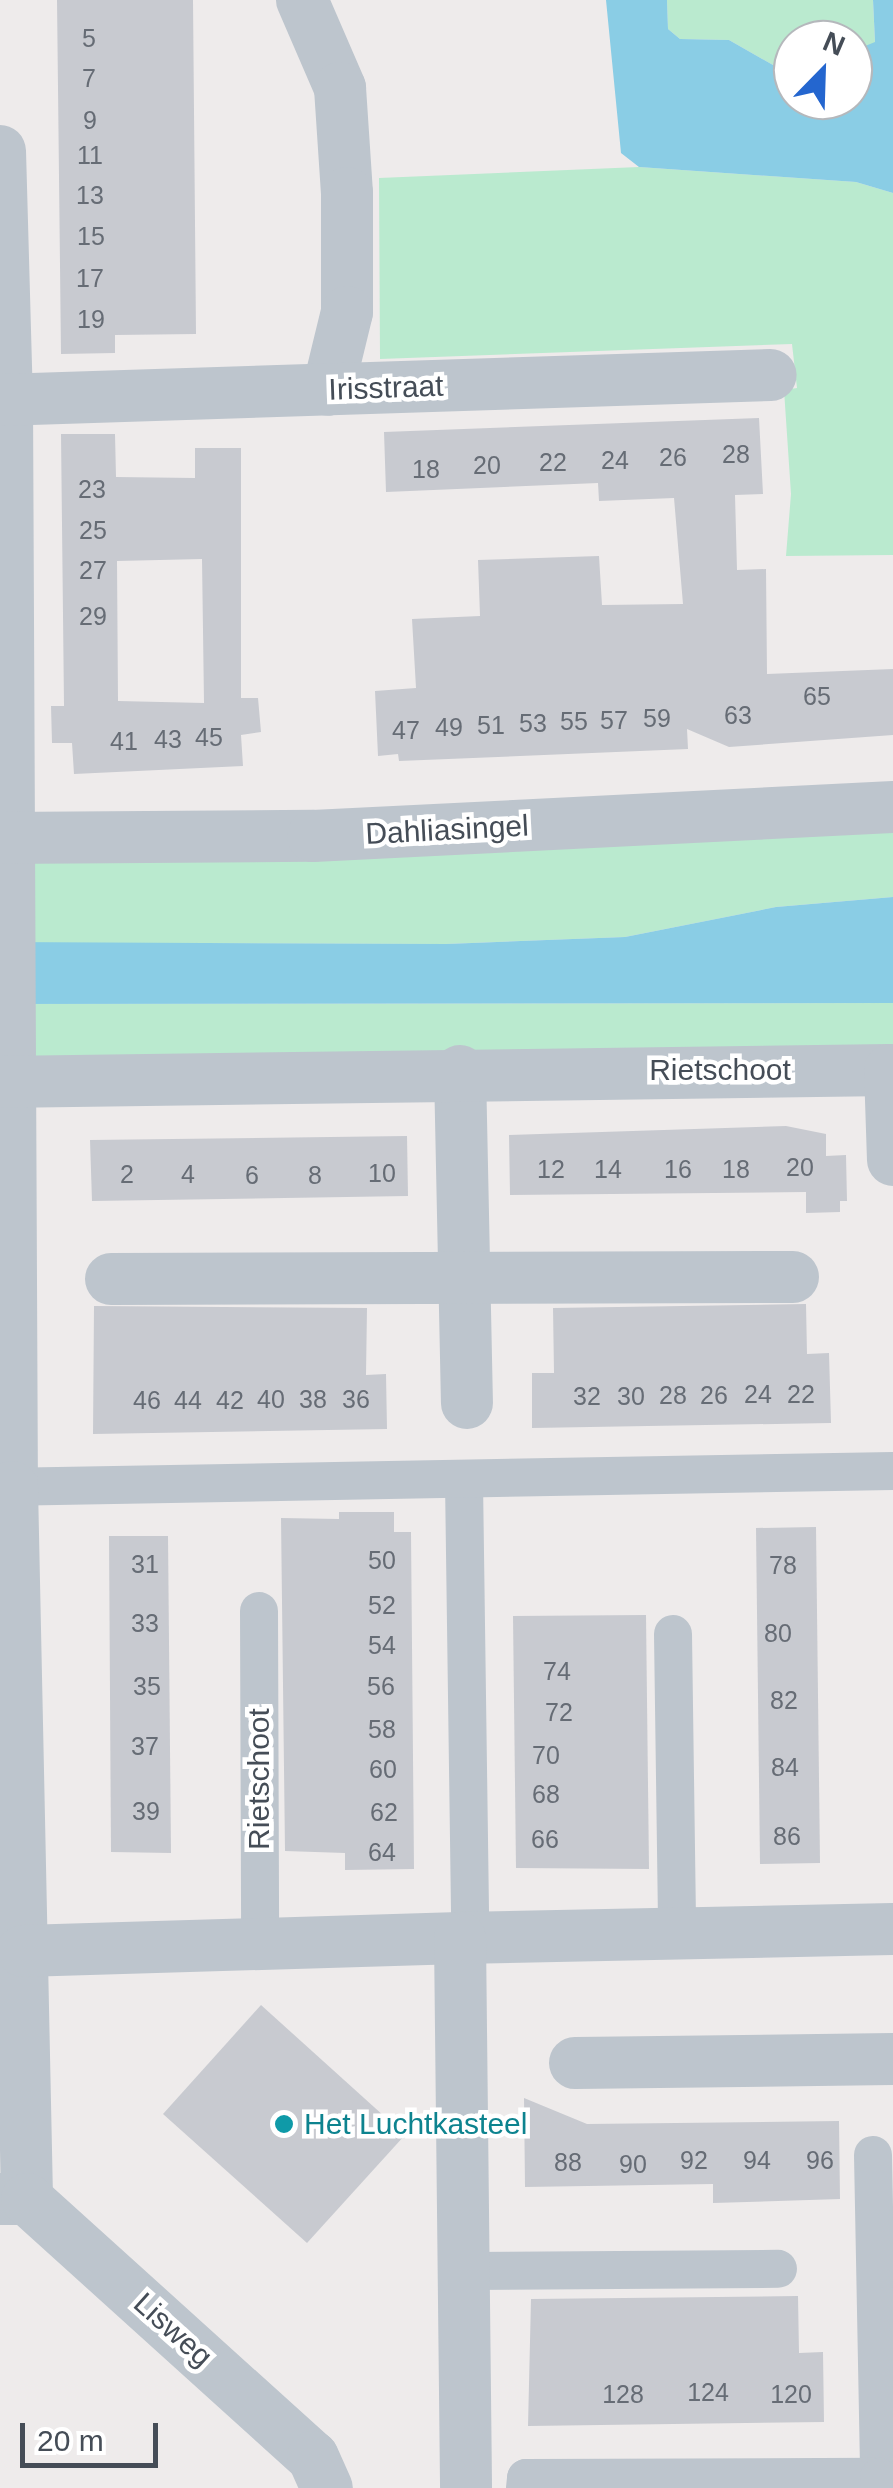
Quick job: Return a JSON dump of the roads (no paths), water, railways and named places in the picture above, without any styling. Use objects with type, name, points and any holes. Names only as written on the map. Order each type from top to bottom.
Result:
[{"type":"street","points":[[302,0],[322,33],[340,88],[347,193],[346,312],[328,390]]},
{"type":"street","points":[[0,151],[3,838],[8,921],[6,1487],[22,1951],[14,2199]]},
{"type":"street","name":"Irisstraat","points":[[4,400],[772,375]]},
{"type":"street","name":"Dahliasingel","points":[[3,838],[313,836],[893,807]]},
{"type":"street","name":"Rietschoot","points":[[6,1070],[890,1070],[893,1160]]},
{"type":"street","points":[[460,1071],[467,1403]]},
{"type":"street","points":[[111,1279],[793,1277]]},
{"type":"street","points":[[6,1487],[893,1471]]},
{"type":"street","points":[[464,1481],[466,2488]]},
{"type":"street","name":"Rietschoot","points":[[259,1612],[260,1946]]},
{"type":"street","points":[[673,1634],[677,1934]]},
{"type":"street","points":[[22,1951],[893,1929]]},
{"type":"street","points":[[575,2063],[893,2059]]},
{"type":"street","points":[[525,2488],[526,2478],[628,2483],[879,2483],[873,2155]]},
{"type":"street","name":"Lisweg","points":[[14,2199],[313,2457],[327,2488]]},
{"type":"street","points":[[465,2271],[778,2269]]},
{"type":"water","points":[[606,0],[667,0],[668,29],[680,39],[729,40],[773,65],[773,120],[873,120],[873,0],[893,0],[893,193],[856,182],[639,167],[621,153]]},
{"type":"water","points":[[893,897],[893,1003],[0,1004],[0,942],[446,944],[625,937],[776,907]]},
{"type":"place","name":"Het Luchtkasteel","points":[[284,2124]]}]
